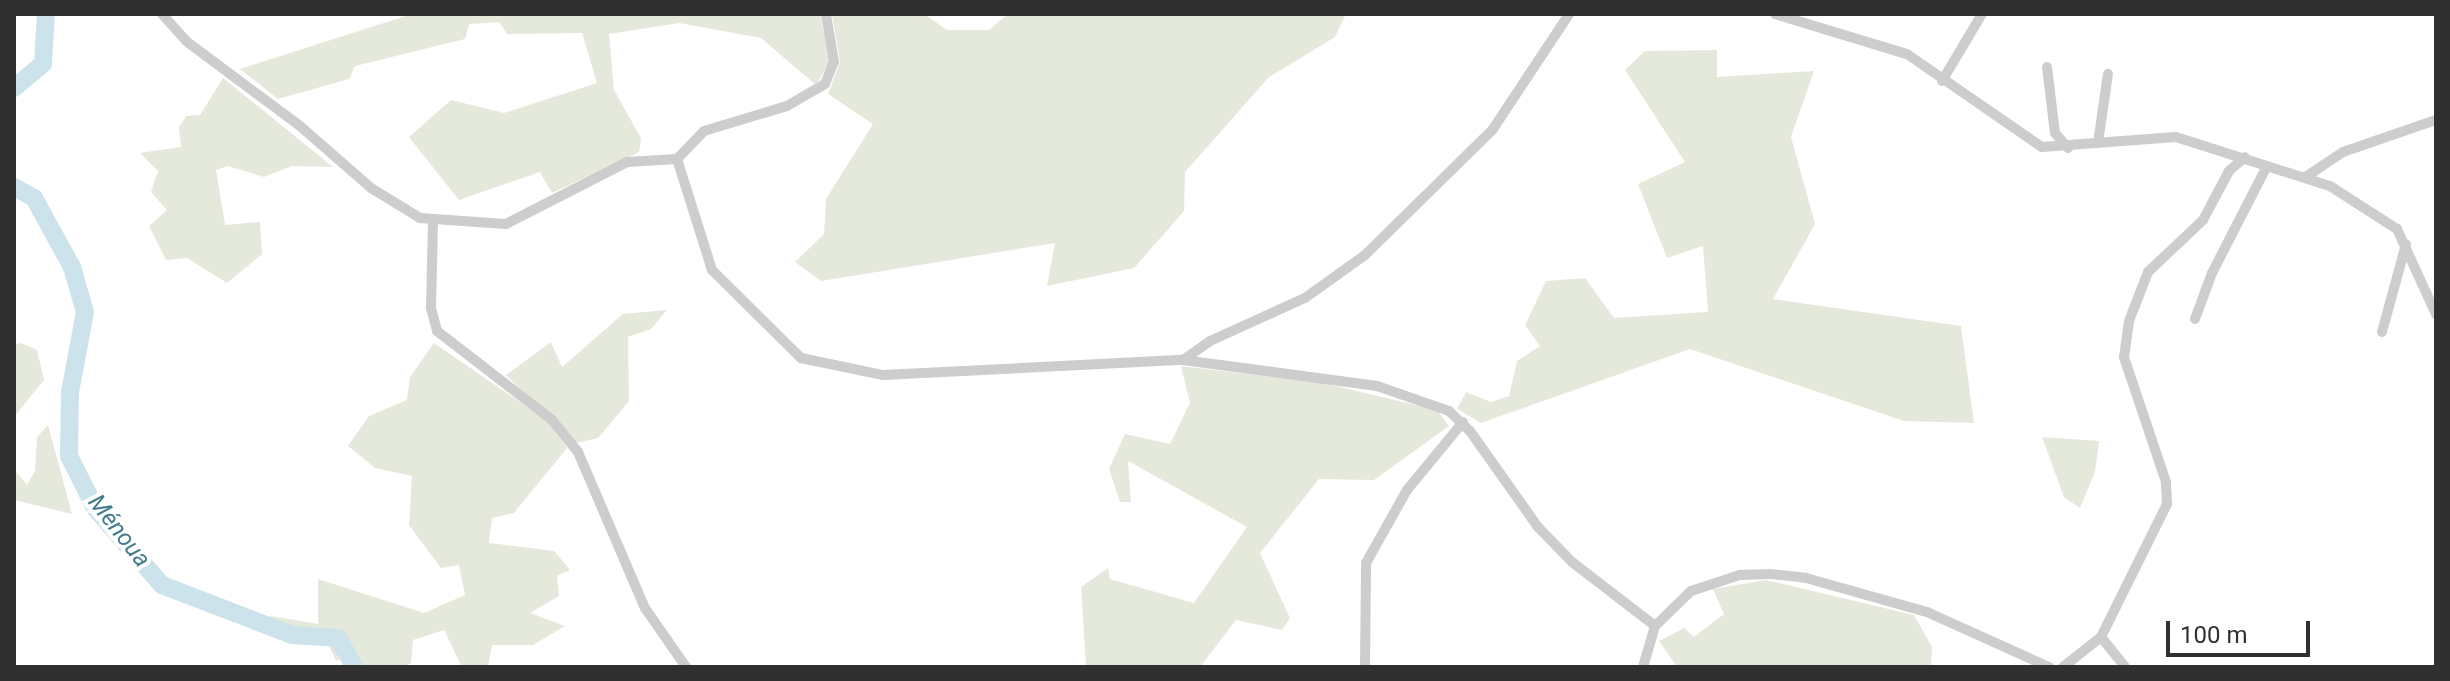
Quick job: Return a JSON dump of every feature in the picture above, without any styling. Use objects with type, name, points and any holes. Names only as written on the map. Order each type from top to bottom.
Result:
[{"type":"street","points":[[162,14],[186,41],[300,126],[371,188],[402,210],[433,221],[506,224],[627,162],[677,159],[704,131],[787,106],[825,84],[834,62],[826,14]]},
{"type":"street","points":[[1183,360],[1328,285],[1365,255],[1493,129],[1569,14]]},
{"type":"street","points":[[1775,14],[1890,47],[2032,143],[2068,148],[2176,137],[2307,176],[2378,214],[2406,244],[2436,314]]},
{"type":"street","points":[[1942,81],[1982,14]]},
{"type":"street","points":[[2047,67],[2055,133],[2068,148]]},
{"type":"street","points":[[2098,143],[2108,74]]},
{"type":"street","points":[[2307,176],[2343,152],[2436,120]]},
{"type":"street","points":[[2063,667],[2101,637],[2161,524],[2168,494],[2127,372],[2129,321],[2148,272],[2203,220],[2229,171],[2245,157]]},
{"type":"street","points":[[677,159],[712,270],[783,343],[812,362],[883,375],[1183,360],[1377,386],[1435,404],[1463,422],[1538,527],[1572,562],[1655,626]]},
{"type":"street","points":[[2195,319],[2212,273],[2267,166]]},
{"type":"street","points":[[433,221],[431,308],[437,331],[551,419],[578,452],[645,608],[686,667]]},
{"type":"street","points":[[2382,332],[2406,244]]},
{"type":"street","points":[[1365,667],[1366,563],[1407,490],[1463,422]]},
{"type":"street","points":[[1643,667],[1655,626],[1663,614],[1691,591],[1740,575],[1806,578],[1927,612],[2049,667]]},
{"type":"street","points":[[1644,615],[1663,614]]},
{"type":"street","points":[[2101,637],[2125,667]]},
{"type":"shaded area","points":[[412,14],[820,14],[830,62],[816,85],[761,38],[679,23],[609,34],[614,90],[641,138],[639,152],[552,193],[540,172],[459,200],[409,137],[451,100],[504,113],[597,83],[582,33],[507,34],[499,22],[469,24],[465,39],[355,66],[349,79],[278,99],[240,69]]},
{"type":"shaded area","points":[[832,14],[924,14],[947,30],[989,30],[1008,14],[1346,14],[1335,37],[1269,77],[1185,172],[1184,211],[1134,268],[1047,286],[1055,243],[821,281],[795,262],[824,234],[826,199],[873,124],[828,94],[840,62]]},
{"type":"shaded area","points":[[1717,50],[1717,77],[1814,71],[1791,137],[1815,224],[1773,299],[1961,326],[1974,423],[1904,421],[1690,349],[1481,423],[1457,409],[1466,392],[1491,402],[1509,396],[1517,361],[1540,346],[1525,325],[1546,281],[1585,278],[1614,318],[1708,312],[1703,246],[1667,258],[1638,184],[1685,162],[1625,70],[1645,51]]},
{"type":"shaded area","points":[[223,78],[333,167],[292,166],[264,177],[228,166],[216,170],[225,225],[260,222],[262,254],[227,283],[187,258],[166,260],[149,226],[167,210],[151,192],[158,171],[140,153],[181,147],[179,127],[186,116],[200,115]]},
{"type":"shaded area","points":[[667,310],[651,329],[628,337],[629,401],[598,438],[576,443],[506,375],[551,342],[562,367],[623,314]]},
{"type":"shaded area","points":[[21,343],[37,350],[44,380],[14,417],[14,345]]},
{"type":"shaded area","points":[[434,343],[546,420],[567,448],[514,513],[492,518],[489,543],[554,551],[570,570],[557,576],[559,596],[530,613],[565,626],[533,645],[492,645],[488,667],[462,667],[444,630],[413,640],[411,663],[405,667],[357,667],[357,651],[336,661],[322,631],[272,622],[271,616],[318,624],[318,579],[424,613],[465,595],[459,565],[441,568],[409,525],[412,476],[375,468],[348,446],[369,416],[407,400],[410,377]]},
{"type":"shaded area","points":[[1181,366],[1323,383],[1437,410],[1449,426],[1374,480],[1319,479],[1260,553],[1290,618],[1282,630],[1236,620],[1200,667],[1086,667],[1081,587],[1108,568],[1110,579],[1194,603],[1247,527],[1128,461],[1131,502],[1120,502],[1109,469],[1125,434],[1170,444],[1190,403]]},
{"type":"shaded area","points":[[48,425],[72,514],[14,500],[14,469],[27,485],[35,471],[37,437]]},
{"type":"shaded area","points":[[2042,437],[2099,441],[2095,472],[2080,508],[2064,497]]},
{"type":"shaded area","points":[[1766,580],[1914,615],[1932,647],[1931,667],[1677,667],[1659,641],[1684,628],[1694,637],[1724,614],[1713,589]]},
{"type":"waterway","name":"Ménoua","points":[[14,88],[43,64],[46,14]]},
{"type":"waterway","name":"Ménoua","points":[[14,187],[34,198],[72,267],[85,312],[70,392],[69,456],[95,508],[162,585],[292,635],[338,638],[355,667]]}]
